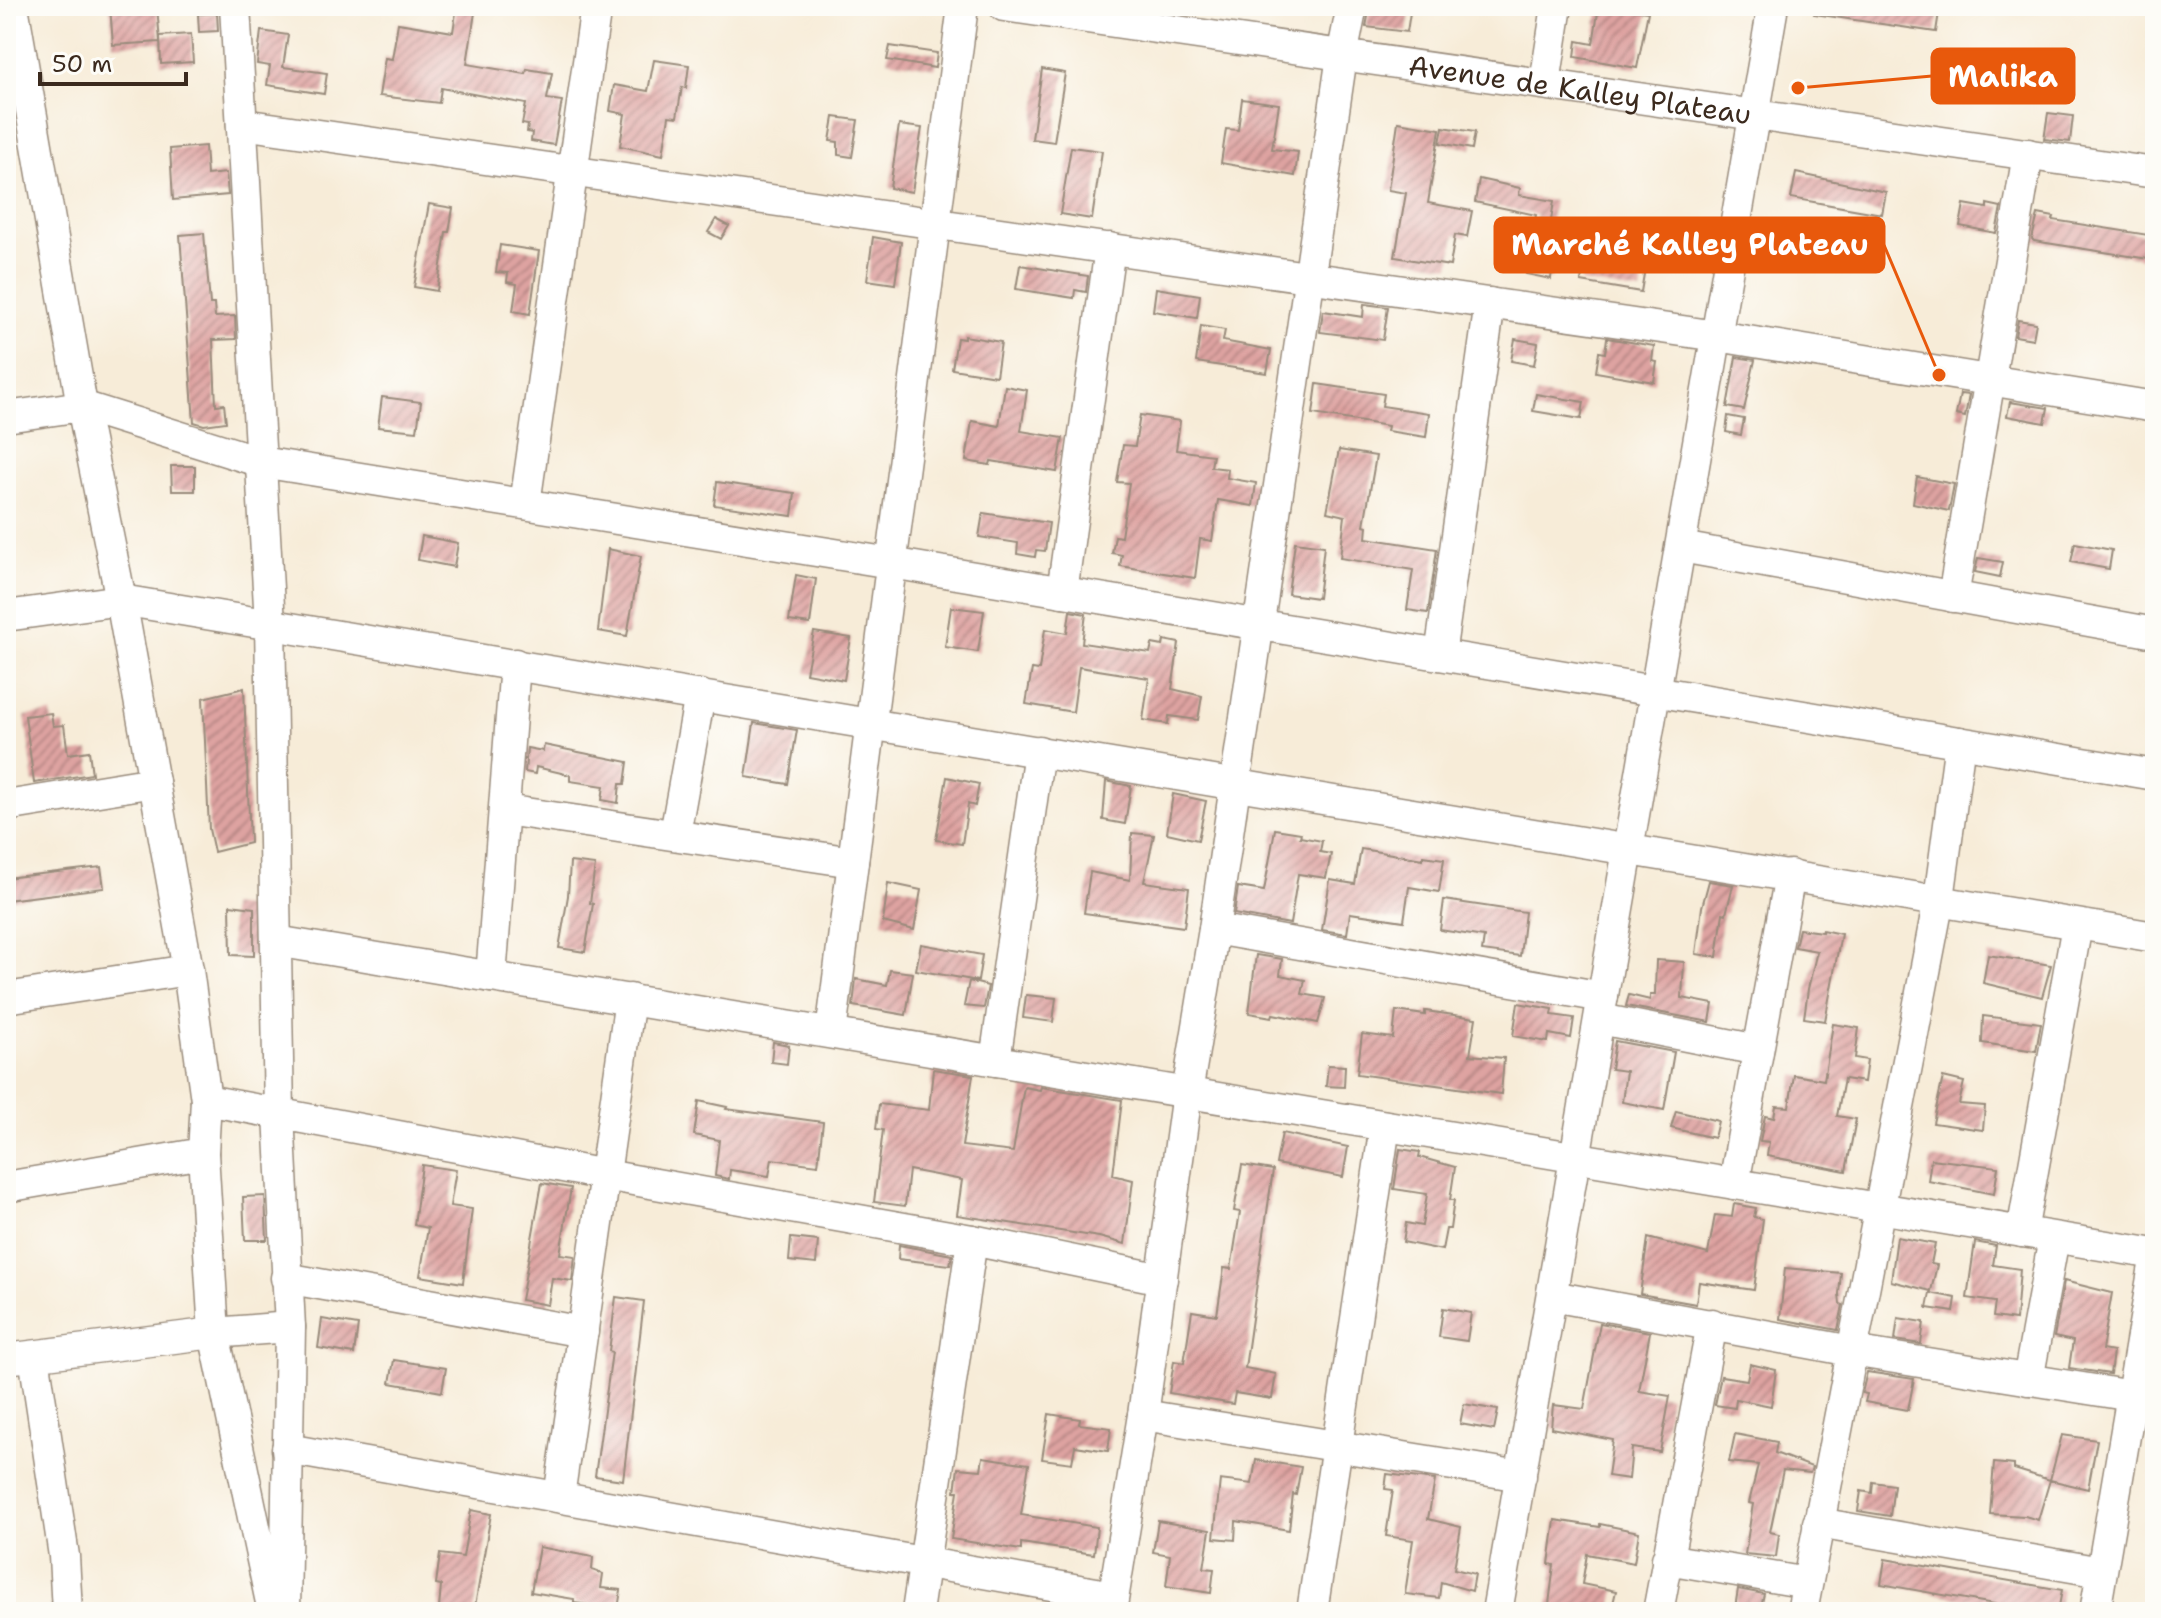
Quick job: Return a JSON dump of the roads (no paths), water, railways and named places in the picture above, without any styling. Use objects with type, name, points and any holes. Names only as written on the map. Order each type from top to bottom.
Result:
[{"type":"street","points":[[13,6],[82,406],[121,600],[188,970],[206,1100],[203,1153],[214,1333],[273,1612]]},
{"type":"street","points":[[235,6],[270,624],[279,1114],[290,1327],[285,1612]]},
{"type":"street","points":[[525,504],[596,6]]},
{"type":"street","points":[[831,1033],[963,6]]},
{"type":"street","name":"Avenue de Kalley Plateau","points":[[1004,6],[2155,173]]},
{"type":"street","points":[[287,1449],[925,1562],[1112,1604],[1143,1415],[1187,1093],[1352,6]]},
{"type":"street","points":[[1545,83],[1557,6]]},
{"type":"street","points":[[1497,1612],[1773,6]]},
{"type":"street","points":[[242,124],[1717,336],[2155,407]]},
{"type":"street","points":[[1953,597],[2028,154]]},
{"type":"street","points":[[1062,592],[1110,248]]},
{"type":"street","points":[[1440,655],[1490,303]]},
{"type":"street","points":[[6,417],[82,406],[261,462],[891,563],[2155,775]]},
{"type":"street","points":[[1681,547],[2155,633]]},
{"type":"street","points":[[6,616],[121,600],[2155,937]]},
{"type":"street","points":[[491,977],[515,664]]},
{"type":"street","points":[[675,834],[700,695]]},
{"type":"street","points":[[1667,1559],[1804,1598],[1939,899],[1960,742]]},
{"type":"street","points":[[995,1061],[1039,751]]},
{"type":"street","points":[[6,806],[154,782]]},
{"type":"street","points":[[505,810],[853,862]]},
{"type":"street","points":[[1734,1184],[1790,875]]},
{"type":"street","points":[[2022,1232],[2077,925]]},
{"type":"street","points":[[1214,929],[1601,1008],[1758,1050]]},
{"type":"street","points":[[276,941],[2022,1232],[2155,1257],[2095,1612]]},
{"type":"street","points":[[6,998],[188,970]]},
{"type":"street","points":[[559,1497],[630,999]]},
{"type":"street","points":[[206,1100],[972,1240],[1162,1279]]},
{"type":"street","points":[[1312,1612],[1385,1126]]},
{"type":"street","points":[[6,1187],[203,1153]]},
{"type":"street","points":[[2028,1380],[2054,1238]]},
{"type":"street","points":[[917,1612],[972,1240]]},
{"type":"street","points":[[286,1278],[583,1332]]},
{"type":"street","points":[[1552,1296],[1852,1351],[2132,1396]]},
{"type":"street","points":[[1658,1612],[1712,1324]]},
{"type":"street","points":[[67,1612],[64,1556],[20,1358],[214,1333],[290,1327]]},
{"type":"street","points":[[1143,1415],[1521,1476]]},
{"type":"street","points":[[1818,1523],[2101,1572]]},
{"type":"place","name":"Malika","points":[[1798,88]]},
{"type":"place","name":"Marché Kalley Plateau","points":[[1939,375]]}]
